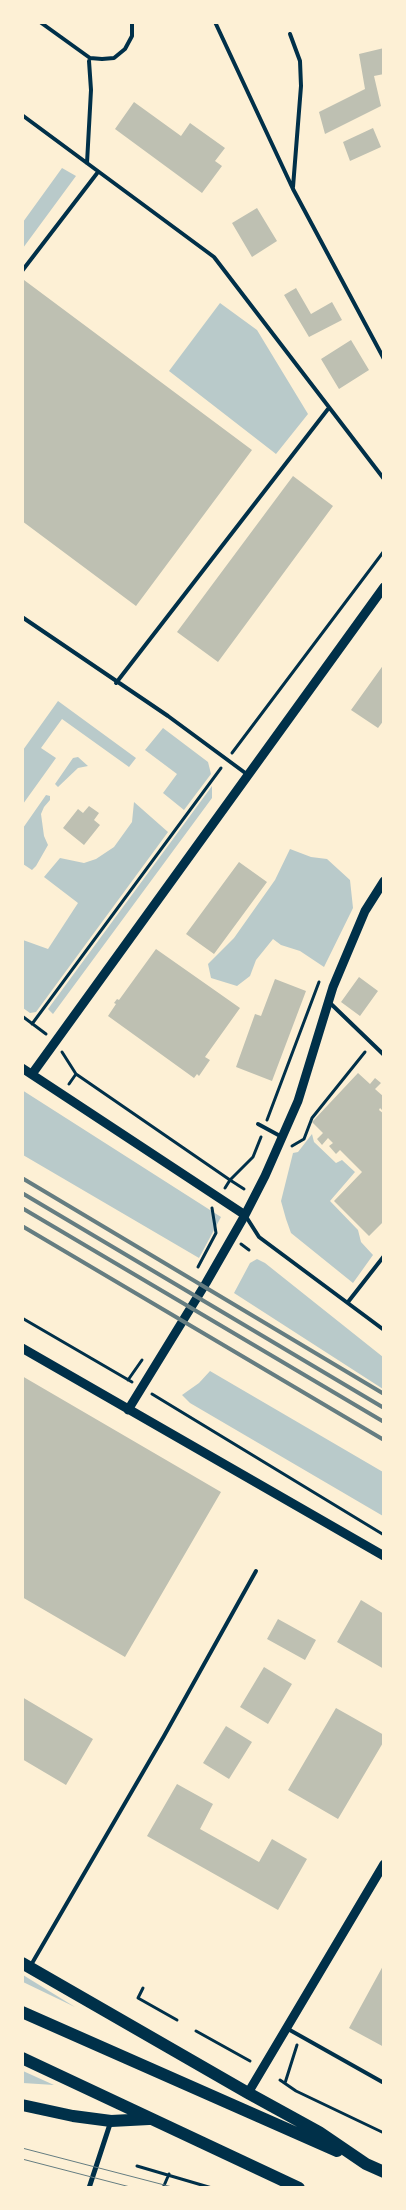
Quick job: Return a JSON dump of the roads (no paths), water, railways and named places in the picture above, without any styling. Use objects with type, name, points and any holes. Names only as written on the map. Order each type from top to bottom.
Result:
[{"type":"main road","points":[[26,1965],[248,2094],[319,2132],[366,2164]]},
{"type":"main road","points":[[22,2012],[384,2172]]},
{"type":"main road","points":[[22,2058],[299,2188]]},
{"type":"main road","points":[[22,2105],[72,2116],[111,2121],[152,2119]]},
{"type":"street","points":[[32,1074],[384,588]]},
{"type":"street","points":[[128,1410],[246,1215],[298,1101],[328,1000],[365,912],[384,881]]},
{"type":"street","points":[[22,1068],[246,1215]]},
{"type":"street","points":[[22,1348],[384,1556]]},
{"type":"street","points":[[248,2094],[286,2027],[380,1879],[384,1864]]},
{"type":"street","points":[[89,2188],[111,2121]]},
{"type":"lane","points":[[40,22],[90,58],[114,58],[125,49],[132,36],[132,22]]},
{"type":"lane","points":[[215,22],[293,189],[384,359]]},
{"type":"lane","points":[[290,34],[300,61],[293,189]]},
{"type":"lane","points":[[87,163],[91,90],[89,60]]},
{"type":"lane","points":[[22,116],[214,257],[328,409],[384,479]]},
{"type":"lane","points":[[22,271],[98,172]]},
{"type":"lane","points":[[116,683],[328,409]]},
{"type":"lane","points":[[22,617],[116,683],[168,716],[248,775]]},
{"type":"lane","points":[[328,1000],[384,1055]]},
{"type":"lane","points":[[258,1124],[282,1137]]},
{"type":"lane","points":[[246,1215],[259,1237],[384,1330]]},
{"type":"lane","points":[[348,1302],[384,1256]]},
{"type":"lane","points":[[26,1965],[164,1736],[256,1571]]},
{"type":"lane","points":[[286,2027],[384,2083]]},
{"type":"tram line","points":[[22,2148],[176,2188]]},
{"type":"tram line","points":[[22,2159],[134,2188]]},
{"type":"railway","points":[[22,1178],[384,1394]]},
{"type":"railway","points":[[22,1193],[384,1408]]},
{"type":"railway","points":[[22,1208],[384,1422]]},
{"type":"railway","points":[[22,1226],[384,1440]]}]
